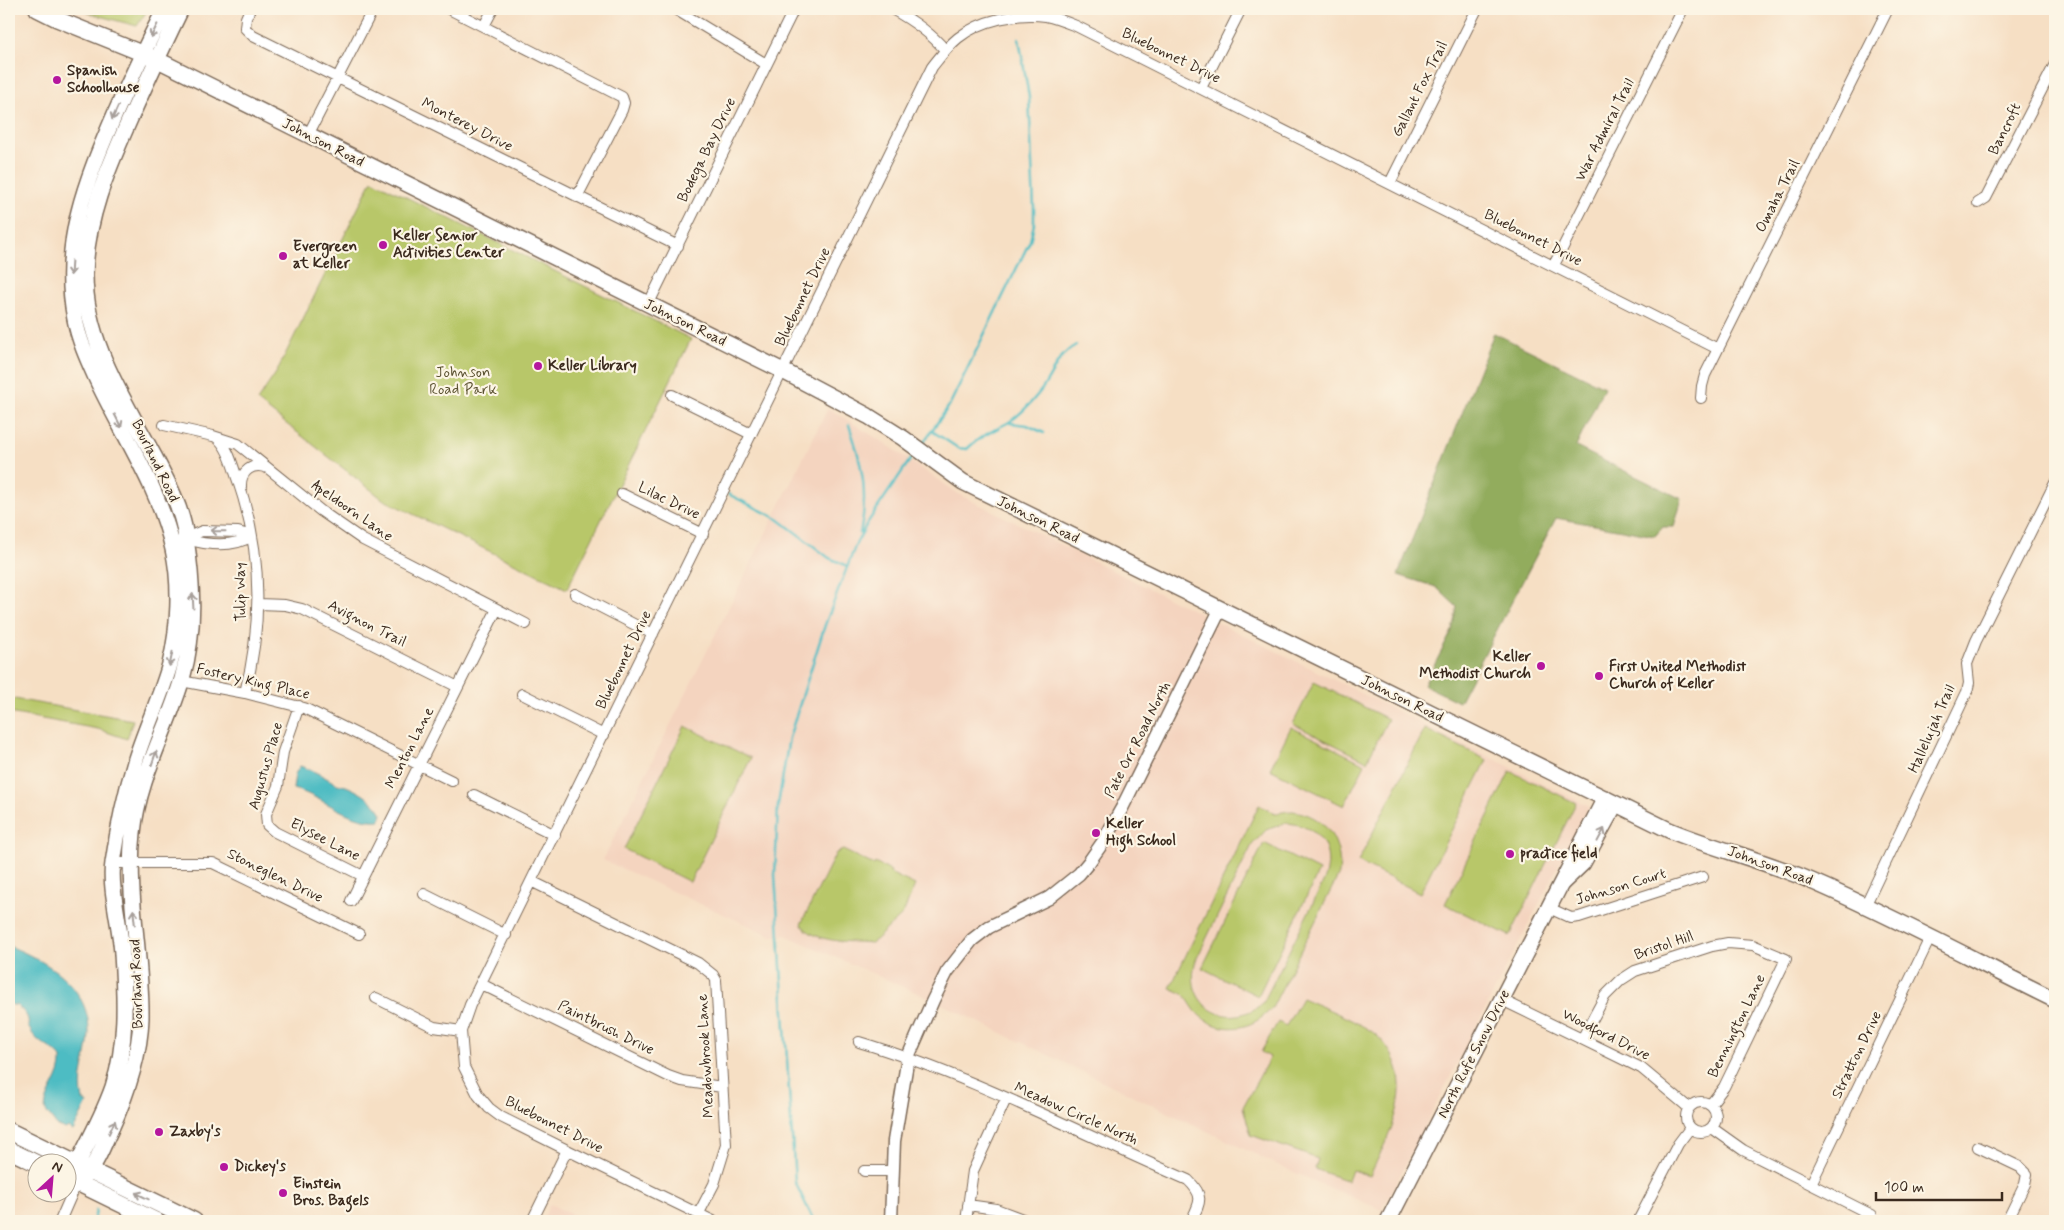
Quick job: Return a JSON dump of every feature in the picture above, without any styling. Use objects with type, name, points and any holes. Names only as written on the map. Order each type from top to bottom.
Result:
[{"type":"main road","name":"Johnson Road","points":[[37,9],[149,56],[784,371],[868,416],[903,438],[963,482],[1220,610],[1684,836],[1782,869],[1865,906],[2055,1000]]},
{"type":"main road","name":"Bourland Road","points":[[149,56],[165,9]]},
{"type":"main road","name":"Bourland Road","points":[[78,1174],[119,1112],[136,1055],[141,1020],[138,953],[131,890],[133,831],[137,806],[181,681],[193,615],[191,569],[179,540],[99,383],[84,348],[75,322],[70,276],[81,237],[83,192],[90,171],[149,56],[181,9]]},
{"type":"main road","name":"Bourland Road","points":[[78,1174],[112,1088],[122,1048],[125,1013],[122,951],[113,863],[124,801],[170,662],[178,614],[174,550],[179,540]]},
{"type":"main road","name":"North Rufe Snow Drive","points":[[1388,1221],[1560,886],[1611,801]]},
{"type":"main road","points":[[9,1131],[43,1152]]},
{"type":"main road","points":[[9,1150],[28,1159]]},
{"type":"main road","points":[[78,1174],[156,1221]]},
{"type":"main road","points":[[78,1174],[194,1221]]},
{"type":"street","name":"Monterey Drive","points":[[250,9],[246,18],[245,28],[253,36],[678,246]]},
{"type":"street","points":[[308,135],[373,9]]},
{"type":"street","points":[[449,9],[622,96],[624,103],[622,110],[577,197]]},
{"type":"street","points":[[484,26],[493,9]]},
{"type":"street","points":[[675,9],[766,64]]},
{"type":"street","name":"Bodega Bay Drive","points":[[648,305],[794,9]]},
{"type":"street","points":[[892,9],[916,22],[937,40],[945,50]]},
{"type":"street","points":[[1201,88],[1241,9]]},
{"type":"street","name":"Gallant Fox Trail","points":[[1390,183],[1477,9]]},
{"type":"street","name":"War Admiral Trail","points":[[1554,266],[1683,9]]},
{"type":"street","name":"Omaha Trail","points":[[1701,398],[1704,379],[1718,349],[1888,9]]},
{"type":"street","name":"Bluebonnet Drive","points":[[713,1221],[501,1117],[489,1108],[478,1095],[464,1067],[461,1031],[481,984],[932,67],[945,50],[959,37],[980,25],[1013,15],[1046,16],[1076,26],[1718,349]]},
{"type":"street","name":"Bancroft","points":[[1978,203],[1986,198],[2055,64]]},
{"type":"street","points":[[672,395],[751,434]]},
{"type":"street","name":"Apeldoorn Lane","points":[[164,425],[213,436],[238,444],[321,511],[363,540],[526,624]]},
{"type":"street","name":"Tulip Way","points":[[213,436],[223,444],[242,490],[257,568],[258,604],[254,652],[245,693]]},
{"type":"street","points":[[242,490],[241,479],[248,469],[259,465],[270,470]]},
{"type":"street","name":"Hallelujah Trail","points":[[1865,906],[1968,692],[1967,664],[1976,641],[2055,482]]},
{"type":"street","name":"Lilac Drive","points":[[622,494],[703,534]]},
{"type":"street","points":[[179,540],[202,531],[238,532],[252,536]]},
{"type":"street","points":[[575,594],[653,634]]},
{"type":"street","name":"Avignon Trail","points":[[258,604],[285,605],[302,609],[458,687]]},
{"type":"street","name":"Menton Lane","points":[[351,901],[497,609]]},
{"type":"street","name":"Pate Orr Road North","points":[[891,1221],[894,1141],[908,1056],[932,1000],[947,972],[972,940],[993,925],[1049,898],[1079,874],[1096,853],[1122,808],[1220,610]]},
{"type":"street","name":"Fostery King Place","points":[[181,681],[245,693],[299,706],[452,780]]},
{"type":"street","points":[[522,694],[604,735]]},
{"type":"street","name":"Augustus Place","points":[[274,832],[267,824],[266,814],[278,786],[283,752],[299,706]]},
{"type":"street","points":[[474,795],[554,835]]},
{"type":"street","name":"Elysee Lane","points":[[274,832],[363,876]]},
{"type":"street","name":"Stoneglen Drive","points":[[113,863],[213,863],[359,934]]},
{"type":"street","name":"Johnson Court","points":[[1549,908],[1571,918],[1580,917],[1703,877]]},
{"type":"street","name":"Meadowbrook Lane","points":[[532,882],[698,964],[713,975],[716,980],[726,1145],[714,1184],[699,1213]]},
{"type":"street","points":[[424,894],[506,935]]},
{"type":"street","name":"Stratton Drive","points":[[1811,1184],[1930,938]]},
{"type":"street","name":"Bristol Hill","points":[[1582,1040],[1606,996],[1621,980],[1635,971],[1712,946],[1728,943],[1753,945],[1786,959]]},
{"type":"street","name":"Bennington Lane","points":[[1710,1105],[1724,1087],[1786,959]]},
{"type":"street","name":"Paintbrush Drive","points":[[481,984],[668,1076],[682,1081],[722,1087]]},
{"type":"street","points":[[376,998],[434,1027],[461,1031]]},
{"type":"street","name":"Woodford Drive","points":[[1502,1000],[1641,1068],[1689,1108]]},
{"type":"street","name":"Meadow Circle North","points":[[859,1042],[908,1056],[950,1072],[1188,1180],[1199,1192],[1200,1197],[1191,1221]]},
{"type":"street","points":[[966,1221],[973,1171],[1006,1099]]},
{"type":"street","points":[[1697,1102],[1704,1102],[1710,1105],[1715,1111],[1717,1118],[1712,1128],[1701,1133],[1690,1128],[1686,1118],[1689,1108],[1697,1102]]},
{"type":"street","points":[[1638,1221],[1675,1150],[1690,1128]]},
{"type":"street","points":[[1712,1128],[1735,1146],[1811,1184],[1870,1218]]},
{"type":"street","points":[[1978,1147],[2020,1166],[2026,1174],[2025,1184],[2007,1221]]},
{"type":"street","points":[[532,1221],[567,1150]]},
{"type":"street","points":[[864,1171],[893,1171]]},
{"type":"street","points":[[60,1221],[67,1202]]},
{"type":"street","points":[[968,1205],[996,1209],[1028,1221]]},
{"type":"shaded area","name":"Keller High School","points":[[828,408],[889,446],[960,495],[1589,806],[1382,1210],[1284,1168],[933,1000],[785,935],[772,936],[603,860]]},
{"type":"shaded area","points":[[550,1204],[585,1221],[542,1221]]},
{"type":"green space","points":[[89,9],[148,9],[137,26],[88,13]]},
{"type":"green space","name":"Johnson Road Park","points":[[372,180],[691,339],[567,589],[384,500],[257,401],[276,373]]},
{"type":"green space","points":[[1494,333],[1604,387],[1576,447],[1682,499],[1674,527],[1663,527],[1655,536],[1556,518],[1459,702],[1424,685],[1452,631],[1457,607],[1436,587],[1398,575]]},
{"type":"green space","points":[[1314,682],[1388,719],[1367,761],[1293,724]]},
{"type":"green space","points":[[9,698],[133,720],[127,739],[98,729],[9,713]]},
{"type":"green space","points":[[685,726],[751,758],[690,882],[624,849]]},
{"type":"green space","points":[[1291,727],[1365,764],[1344,806],[1270,769]]},
{"type":"green space","points":[[1425,729],[1487,760],[1420,893],[1358,862]]},
{"type":"green space","name":"practice field","points":[[1510,771],[1576,803],[1510,936],[1445,904]]},
{"type":"green space","points":[[1259,805],[1275,813],[1293,811],[1305,814],[1315,818],[1323,825],[1335,841],[1340,863],[1339,874],[1272,1008],[1256,1021],[1247,1025],[1228,1028],[1218,1026],[1200,1016],[1183,994],[1170,988]],"holes":[[[1286,823],[1298,825],[1316,834],[1322,841],[1328,859],[1324,881],[1263,1003],[1249,1012],[1235,1015],[1222,1014],[1211,1010],[1202,1001],[1196,990],[1193,976],[1196,960],[1252,845],[1266,830]]]},
{"type":"green space","points":[[1264,843],[1319,871],[1258,996],[1202,968]]},
{"type":"green space","points":[[843,850],[874,865],[875,863],[891,871],[890,873],[915,885],[903,914],[872,943],[824,938],[815,935],[801,924],[836,853]]},
{"type":"green space","points":[[1302,998],[1346,1017],[1371,1031],[1384,1042],[1393,1057],[1400,1087],[1399,1102],[1390,1133],[1370,1176],[1352,1170],[1348,1181],[1315,1169],[1318,1159],[1251,1135],[1243,1107],[1270,1057],[1261,1052],[1278,1022],[1286,1026]]},
{"type":"water","points":[[300,766],[367,797],[380,810],[382,814],[380,820],[368,820],[357,817],[304,792],[293,789],[295,774]]},
{"type":"water","points":[[9,946],[41,961],[68,981],[78,994],[85,1009],[89,1025],[81,1086],[83,1100],[87,1103],[73,1131],[68,1127],[66,1129],[57,1126],[45,1110],[48,1097],[59,1072],[61,1058],[36,1038],[28,1026],[28,1019],[25,1014],[9,1001]]},
{"type":"waterway","points":[[921,446],[949,406],[1030,241],[1034,224],[1034,207],[1029,97],[1019,39]]},
{"type":"waterway","points":[[932,431],[958,448],[967,449],[982,437],[1009,422],[1029,405],[1044,387],[1059,361],[1076,345]]},
{"type":"waterway","points":[[1010,423],[1027,425],[1044,433]]},
{"type":"waterway","points":[[849,425],[861,465],[863,479],[864,505],[860,533]]},
{"type":"waterway","points":[[814,1221],[795,1182],[775,875],[778,805],[789,738],[825,625],[856,544],[868,522],[914,454]]},
{"type":"waterway","points":[[728,494],[778,519],[829,558],[848,566]]},
{"type":"waterway","points":[[94,1221],[96,1210]]},
{"type":"place","name":"Spanish Schoolhouse","points":[[57,80]]},
{"type":"place","name":"Keller Senior Activities Center","points":[[383,245]]},
{"type":"place","name":"Evergreen at Keller","points":[[283,256]]},
{"type":"place","name":"Keller Library","points":[[538,366]]},
{"type":"place","name":"Keller Methodist Church","points":[[1541,666]]},
{"type":"place","name":"First United Methodist Church of Keller","points":[[1599,676]]},
{"type":"place","name":"Keller High School","points":[[1096,833]]},
{"type":"place","name":"practice field","points":[[1510,854]]},
{"type":"place","name":"Zaxby's","points":[[159,1132]]},
{"type":"place","name":"Dickey's","points":[[224,1167]]},
{"type":"place","name":"Einstein Bros. Bagels","points":[[283,1193]]}]
